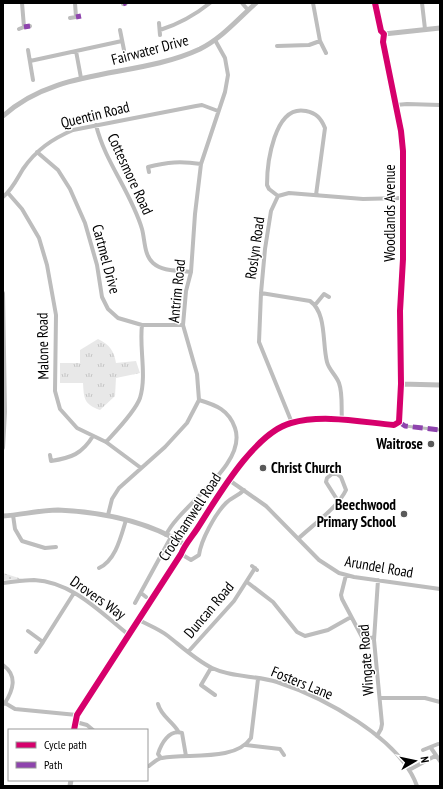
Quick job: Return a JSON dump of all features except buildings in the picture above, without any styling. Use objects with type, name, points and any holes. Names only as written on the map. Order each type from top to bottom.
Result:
[{"type":"street","points":[[22,3],[24,27]]},
{"type":"street","points":[[75,3],[76,17]]},
{"type":"street","points":[[160,30],[186,19],[210,3]]},
{"type":"street","points":[[242,3],[248,10]]},
{"type":"street","name":"Fairwater Drive","points":[[3,116],[36,93],[60,83],[175,58],[200,49],[215,40],[256,3]]},
{"type":"street","points":[[312,3],[320,41],[326,53]]},
{"type":"street","name":"Woodlands Avenue","points":[[375,3],[381,31],[384,34],[383,42],[402,138],[403,259],[400,311],[401,384],[398,424]]},
{"type":"street","points":[[422,3],[425,30]]},
{"type":"street","points":[[70,18],[81,16]]},
{"type":"street","points":[[159,23],[160,35]]},
{"type":"street","points":[[19,29],[30,26]]},
{"type":"street","points":[[384,34],[440,28]]},
{"type":"street","name":"Fairwater Drive","points":[[120,30],[124,50]]},
{"type":"street","name":"Antrim Road","points":[[199,400],[197,374],[183,325],[186,291],[191,272],[195,214],[201,164],[225,92],[227,68],[222,50],[215,40]]},
{"type":"street","name":"Fairwater Drive","points":[[30,61],[122,41]]},
{"type":"street","points":[[277,46],[309,45],[320,41]]},
{"type":"street","points":[[28,50],[33,80]]},
{"type":"street","points":[[76,51],[81,78]]},
{"type":"street","points":[[396,105],[440,105]]},
{"type":"street","name":"Quentin Road","points":[[3,197],[8,193],[24,168],[37,152],[54,138],[73,130],[196,106],[207,107],[218,111]]},
{"type":"street","points":[[316,195],[325,128],[322,120],[313,113],[301,110],[290,112],[282,119],[274,139],[269,162],[267,185],[269,189],[278,196],[289,193],[363,199],[403,198]]},
{"type":"street","name":"Cottesmore Road","points":[[96,125],[100,143],[126,192],[142,229],[146,250],[152,263],[164,270],[191,272]]},
{"type":"street","name":"Cartmel Drive","points":[[37,152],[58,170],[70,189],[85,223],[97,265],[102,297],[108,309],[118,318],[142,325],[183,325]]},
{"type":"street","points":[[143,168],[148,170],[181,161],[201,164]]},
{"type":"street","name":"Malone Road","points":[[8,193],[22,209],[35,232],[47,265],[56,316],[55,391],[60,409],[77,428],[106,442],[141,468]]},
{"type":"street","name":"Roslyn Road","points":[[278,196],[272,211],[261,293],[259,342],[292,423]]},
{"type":"street","points":[[315,305],[323,292],[329,297]]},
{"type":"street","points":[[3,293],[5,434],[3,448]]},
{"type":"street","points":[[261,293],[310,301],[320,312],[327,361],[330,370],[339,383],[342,420]]},
{"type":"street","points":[[106,442],[140,399],[142,377],[140,337],[142,325]]},
{"type":"street","points":[[401,384],[440,385]]},
{"type":"street","points":[[108,515],[112,499],[119,488],[165,447],[187,423],[199,400],[218,406],[232,418],[237,434],[235,447],[221,474],[175,520],[169,536],[135,603]]},
{"type":"street","name":"Crockhamwell Road","points":[[74,729],[77,715],[181,554],[184,544],[196,530],[229,480],[265,439],[278,428],[292,423],[313,420],[342,420],[398,424],[440,430]]},
{"type":"street","points":[[50,461],[65,459],[85,449],[93,436]]},
{"type":"street","points":[[50,455],[51,466]]},
{"type":"street","points":[[299,538],[338,501],[346,490],[341,477],[337,474],[332,474],[327,478],[326,482],[338,501]]},
{"type":"street","name":"Arundel Road","points":[[229,480],[266,506],[320,560],[329,567],[346,575],[440,589]]},
{"type":"street","name":"Crockhamwell Road","points":[[181,554],[191,560],[199,555],[201,545],[221,509],[228,501],[237,497],[244,490]]},
{"type":"street","points":[[3,516],[57,510],[108,515],[169,536],[184,544]]},
{"type":"street","points":[[13,515],[15,529],[22,541],[46,548],[53,546]]},
{"type":"street","points":[[99,568],[104,566],[118,545],[126,520]]},
{"type":"street","points":[[104,566],[105,571]]},
{"type":"street","name":"Duncan Road","points":[[188,652],[234,601],[255,568]]},
{"type":"street","points":[[346,575],[341,594],[351,617],[362,637],[374,638]]},
{"type":"street","name":"Drovers Way","points":[[3,583],[34,580],[57,585],[74,593],[129,635]]},
{"type":"street","name":"Wingate Road","points":[[377,736],[382,724],[374,638],[378,580]]},
{"type":"street","name":"Duncan Road","points":[[247,582],[273,602],[298,632],[305,636],[328,630],[351,617]]},
{"type":"street","points":[[36,652],[74,593]]},
{"type":"street","points":[[141,593],[146,597]]},
{"type":"street","name":"Fosters Lane","points":[[139,620],[167,635],[211,668],[228,675],[276,682],[317,699],[361,724],[396,753],[409,770],[417,786]]},
{"type":"street","points":[[28,632],[43,642]]},
{"type":"street","points":[[3,665],[8,668],[14,680],[12,692],[4,704],[15,709],[77,715]]},
{"type":"street","points":[[201,685],[211,668]]},
{"type":"street","points":[[149,766],[161,758],[221,753],[234,751],[246,745],[251,738],[258,679]]},
{"type":"street","points":[[196,684],[201,685],[215,695]]},
{"type":"street","points":[[380,698],[425,698],[440,702]]},
{"type":"street","points":[[158,704],[160,712],[174,724],[178,731],[182,732],[186,756]]},
{"type":"street","points":[[76,722],[87,725],[92,729]]},
{"type":"street","points":[[161,758],[158,754],[161,744],[171,734],[178,731]]},
{"type":"street","points":[[423,750],[438,744]]},
{"type":"street","points":[[246,745],[280,749],[284,755]]},
{"type":"street","points":[[280,749],[284,745]]},
{"type":"street","points":[[431,748],[435,756],[440,761]]},
{"type":"street","points":[[409,770],[435,756]]},
{"type":"green space","points":[[98,339],[111,349],[116,363],[136,361],[140,373],[116,378],[115,396],[100,410],[91,406],[86,400],[83,383],[60,383],[60,363],[80,363],[80,350]]},
{"type":"green space","points":[[3,573],[22,579],[3,580]]},
{"type":"marked path","points":[[76,17],[81,16]]},
{"type":"marked path","points":[[24,27],[30,26]]},
{"type":"marked path","points":[[399,422],[405,426],[440,430]]},
{"type":"cycle path","points":[[74,729],[77,715],[186,544],[226,484],[250,453],[264,439],[277,429],[303,420],[329,419],[394,425],[399,422],[401,384],[400,311],[403,259],[403,151],[401,131],[383,42],[384,34],[381,31],[375,3]]},
{"type":"place","name":"Waitrose","points":[[431,444]]},
{"type":"place","name":"Christ Church","points":[[263,468]]},
{"type":"place","name":"Beechwood Primary School","points":[[404,514]]}]
